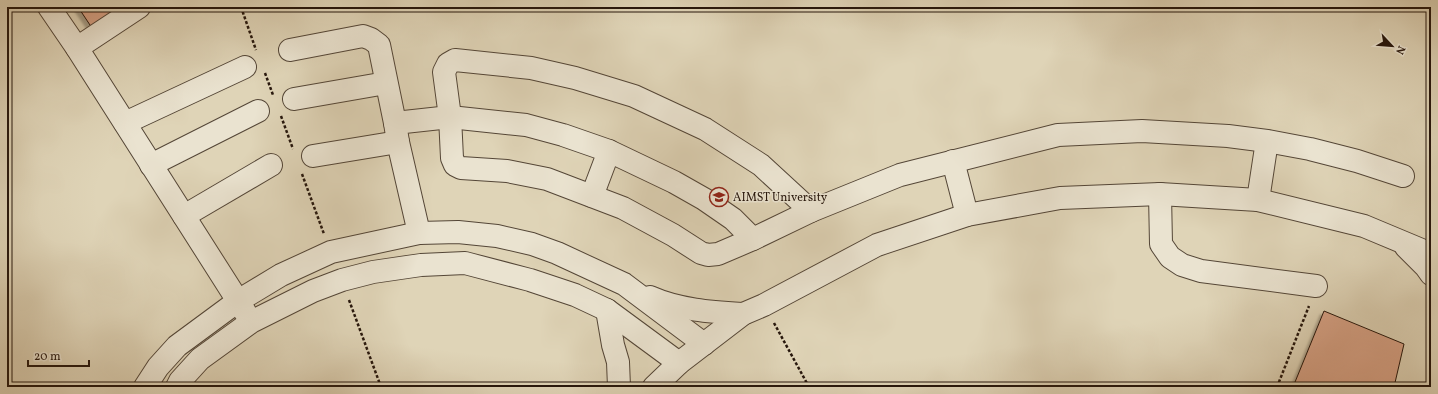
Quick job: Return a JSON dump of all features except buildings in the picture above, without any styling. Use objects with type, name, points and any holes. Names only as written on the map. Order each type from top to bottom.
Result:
[{"type":"street","points":[[48,7],[77,48],[251,322]]},
{"type":"street","points":[[77,48],[139,7]]},
{"type":"street","points":[[290,50],[363,36],[371,39],[379,45],[396,132],[419,233]]},
{"type":"street","points":[[811,211],[761,165],[705,129],[634,96],[575,78],[531,68],[455,60],[448,64],[444,72],[450,117],[452,158],[455,165],[461,168],[507,171],[547,179],[623,208],[674,235],[701,253],[708,255],[718,254],[811,211],[900,175],[1058,135],[1142,131],[1228,136],[1310,149],[1404,176]]},
{"type":"street","points":[[125,123],[255,62]]},
{"type":"street","points":[[151,165],[276,104],[386,83]]},
{"type":"street","points":[[303,161],[450,117],[526,125],[563,134],[609,151],[674,182],[704,199],[733,219],[753,239]]},
{"type":"street","points":[[1258,200],[1267,141]]},
{"type":"street","points":[[592,196],[609,151]]},
{"type":"street","points":[[953,161],[967,215]]},
{"type":"street","points":[[184,216],[271,165]]},
{"type":"street","points":[[1160,194],[1162,244],[1170,257],[1182,265],[1201,271],[1316,286]]},
{"type":"street","points":[[654,387],[679,362],[743,314],[764,305],[877,245],[967,215],[1060,198],[1160,194],[1258,200],[1364,226],[1431,254]]},
{"type":"street","points":[[145,387],[158,367],[177,346],[238,300],[281,275],[331,252],[419,233],[466,233],[497,236],[532,244],[624,284],[665,304],[708,312],[743,314]]},
{"type":"street","points":[[1404,243],[1431,240]]},
{"type":"street","points":[[1404,243],[1431,274]]},
{"type":"street","points":[[177,387],[180,381],[200,359],[251,322],[313,291],[342,280],[373,272],[421,265],[465,263],[530,280],[575,295],[608,310],[679,362]]},
{"type":"street","points":[[624,284],[704,344]]},
{"type":"street","points":[[608,310],[613,345],[618,362],[619,387]]},
{"type":"path","points":[[241,7],[255,62],[303,161],[331,252]]},
{"type":"path","points":[[342,280],[381,387]]},
{"type":"path","points":[[1277,387],[1316,286]]},
{"type":"path","points":[[764,305],[809,387]]},
{"type":"place","name":"AIMST University","points":[[719,197]]}]
